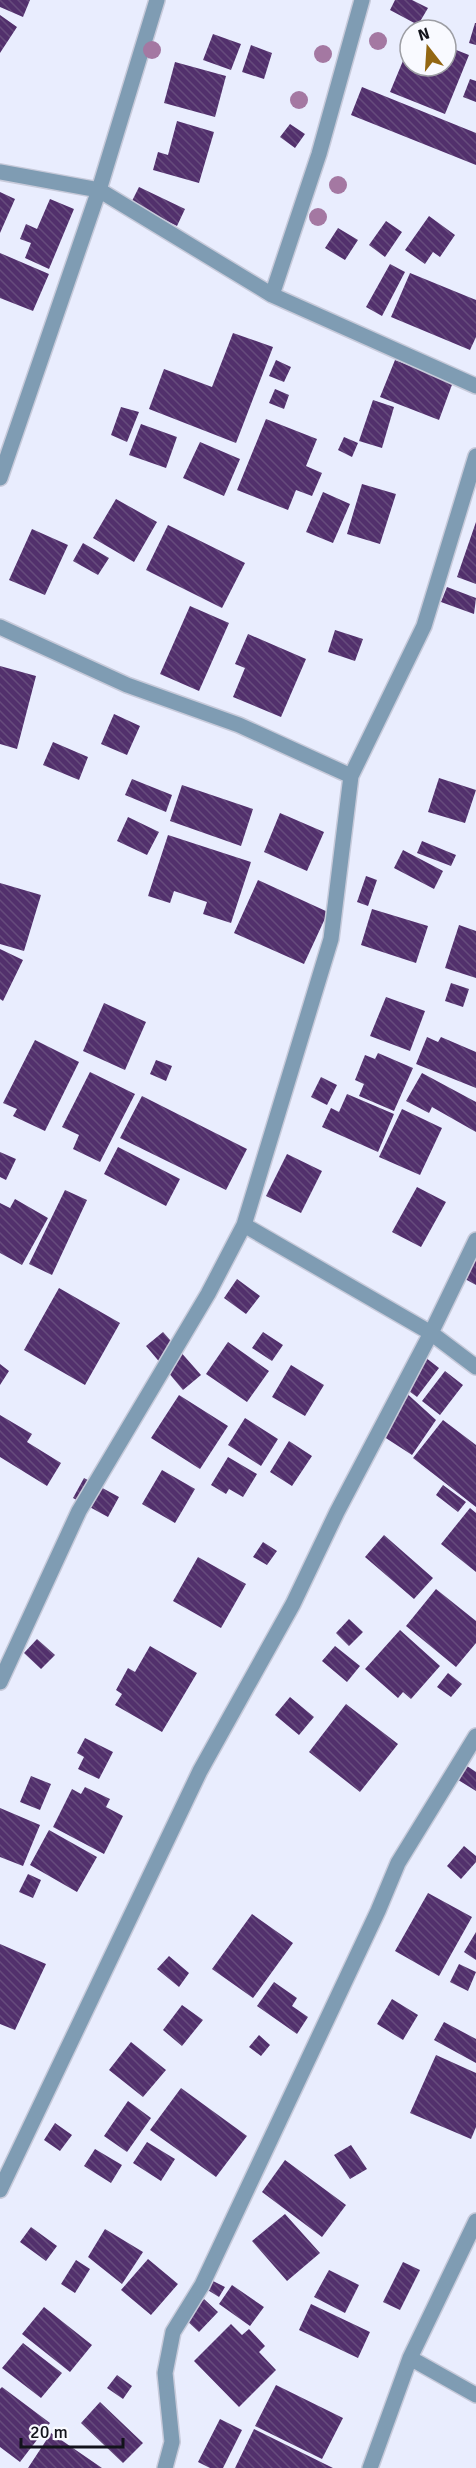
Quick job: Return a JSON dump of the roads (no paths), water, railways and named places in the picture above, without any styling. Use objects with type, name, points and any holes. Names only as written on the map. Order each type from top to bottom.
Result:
[{"type":"street","points":[[0,478],[99,190],[157,0]]},
{"type":"street","points":[[272,294],[320,154],[362,0]]},
{"type":"street","points":[[0,172],[99,190],[272,294],[476,386]]},
{"type":"street","points":[[0,1682],[79,1511],[208,1294],[244,1225],[331,939],[351,776],[424,626],[476,456]]},
{"type":"street","points":[[0,627],[127,685],[239,725],[351,776]]},
{"type":"street","points":[[244,1225],[432,1333],[476,1367]]},
{"type":"street","points":[[0,2190],[200,1771],[293,1604],[337,1512],[432,1333],[476,1240]]},
{"type":"street","points":[[165,2468],[172,2442],[165,2373],[173,2332],[202,2285],[378,1911],[398,1863],[476,1736]]},
{"type":"street","points":[[370,2468],[410,2358],[476,2221]]},
{"type":"street","points":[[410,2358],[476,2395]]}]
